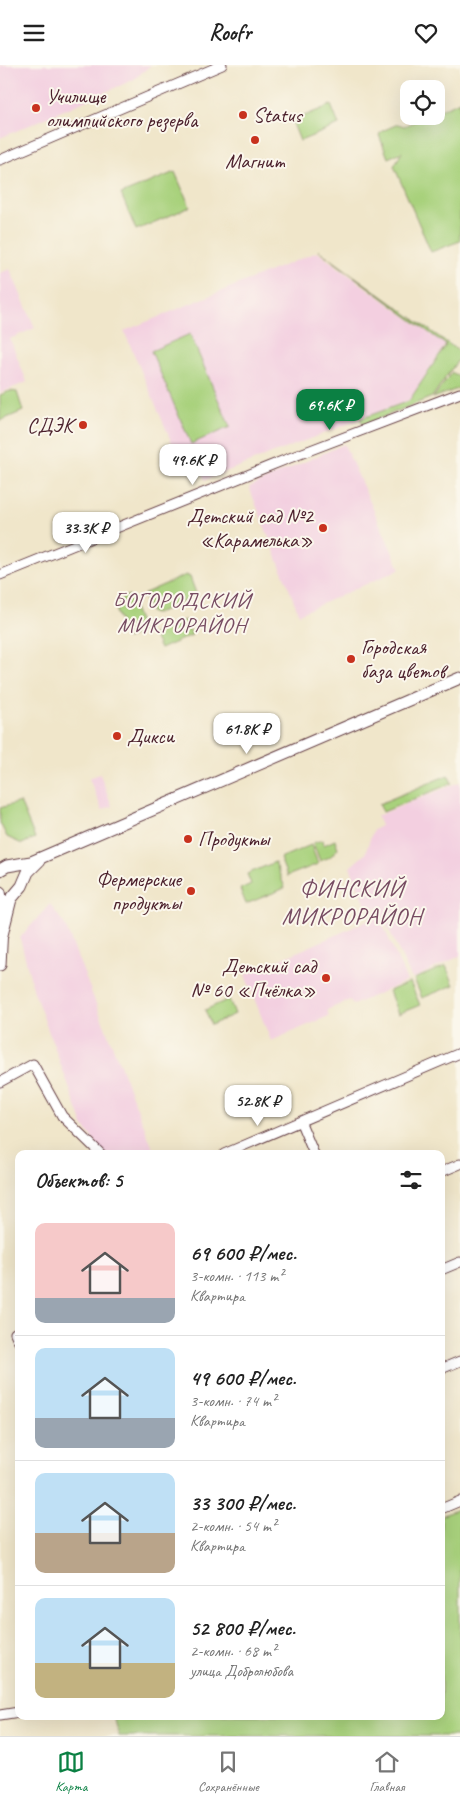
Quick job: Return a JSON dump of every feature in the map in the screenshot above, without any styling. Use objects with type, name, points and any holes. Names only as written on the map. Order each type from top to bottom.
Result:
[{"type":"main road","points":[[5,866],[30,862],[460,678]]},
{"type":"main road","points":[[2,935],[8,905],[22,886],[32,867],[45,855]]},
{"type":"main road","points":[[5,866],[19,868],[24,879]]},
{"type":"main road","points":[[0,965],[3,909],[0,891],[17,892]]},
{"type":"street","points":[[0,160],[222,65]]},
{"type":"street","points":[[0,575],[163,511],[287,459],[460,393]]},
{"type":"street","points":[[234,1150],[301,1123],[460,1053]]},
{"type":"street","points":[[0,1082],[33,1064],[62,1116],[97,1150]]},
{"type":"street","points":[[301,1123],[312,1150]]},
{"type":"street","points":[[445,1170],[460,1164]]},
{"type":"street","points":[[445,1268],[460,1262]]},
{"type":"street","points":[[445,1367],[460,1361]]},
{"type":"street","points":[[445,1507],[460,1501]]},
{"type":"street","points":[[0,1715],[15,1713]]},
{"type":"shaded area","name":"Училище олимпийского резерва","points":[[0,65],[151,65],[133,80],[0,138]]},
{"type":"shaded area","points":[[317,252],[445,345],[409,400],[205,480],[199,464],[194,460],[181,464],[124,331]]},
{"type":"shaded area","points":[[10,269],[35,328],[10,339],[27,382],[0,393],[0,273]]},
{"type":"shaded area","name":"Детский сад №2 «Карамелька»","points":[[344,444],[400,569],[299,614],[249,487]]},
{"type":"shaded area","points":[[100,774],[112,806],[102,810],[89,778]]},
{"type":"shaded area","points":[[460,782],[460,956],[412,979],[378,907],[368,910],[350,867],[365,854],[373,830],[381,826],[377,816]]},
{"type":"shaded area","points":[[50,904],[65,925],[153,1150],[100,1150],[83,1125],[34,992],[20,938]]},
{"type":"shaded area","name":"Детский сад № 60 «Пчёлка»","points":[[379,916],[407,981],[353,1005],[350,1000],[327,1010],[329,1016],[271,1041],[245,975]]},
{"type":"green space","points":[[460,101],[460,241],[431,252],[394,166],[402,152],[388,158],[379,135],[382,131],[398,124],[404,126],[445,125],[445,108]]},
{"type":"green space","points":[[331,105],[339,125],[300,141],[292,121]]},
{"type":"green space","points":[[175,172],[190,207],[136,230],[121,194]]},
{"type":"green space","points":[[318,250],[460,352],[460,357],[432,397],[363,425],[360,419],[409,401],[446,345]]},
{"type":"green space","points":[[190,334],[230,427],[191,444],[151,351]]},
{"type":"green space","points":[[452,372],[460,378],[460,388],[433,398]]},
{"type":"green space","points":[[10,391],[17,392],[23,411],[0,421],[0,395]]},
{"type":"green space","points":[[186,575],[190,577],[197,596],[155,614],[151,613],[144,597],[145,593]]},
{"type":"green space","points":[[129,595],[143,631],[127,639],[116,612],[122,598]]},
{"type":"green space","points":[[185,620],[192,635],[160,649],[153,634]]},
{"type":"green space","points":[[448,775],[452,783],[383,812],[379,804]]},
{"type":"green space","points":[[20,802],[35,838],[22,844],[7,837],[0,823],[0,808]]},
{"type":"green space","points":[[322,840],[324,845],[335,840],[338,848],[330,857],[320,861],[313,843]]},
{"type":"green space","points":[[311,845],[318,864],[287,876],[280,858]]},
{"type":"green space","points":[[275,862],[285,888],[246,904],[240,889],[251,884],[247,874]]},
{"type":"green space","points":[[446,966],[454,985],[422,998],[414,979]]},
{"type":"green space","points":[[410,982],[420,1005],[398,1014],[389,991]]},
{"type":"green space","points":[[229,999],[235,1014],[211,1025],[205,1010]]},
{"type":"green space","points":[[460,1508],[460,1736],[119,1736],[115,1720],[445,1720],[445,1514]]},
{"type":"place","name":"Училище олимпийского резерва","points":[[36,108]]},
{"type":"place","name":"Status","points":[[243,115]]},
{"type":"place","name":"Магнит","points":[[255,140]]},
{"type":"place","name":"СДЭК","points":[[83,425]]},
{"type":"place","name":"Детский сад №2 «Карамелька»","points":[[323,528]]},
{"type":"place","name":"Городская база цветов","points":[[351,659]]},
{"type":"place","name":"Дикси","points":[[117,736]]},
{"type":"place","name":"Продукты","points":[[188,839]]},
{"type":"place","name":"Фермерские продукты","points":[[191,891]]},
{"type":"place","name":"Детский сад № 60 «Пчёлка»","points":[[326,978]]},
{"type":"district","name":"БОГОРОДСКИЙ МИКРОРАЙОН","points":[[182,613]]},
{"type":"district","name":"ФИНСКИЙ МИКРОРАЙОН","points":[[352,902]]}]
